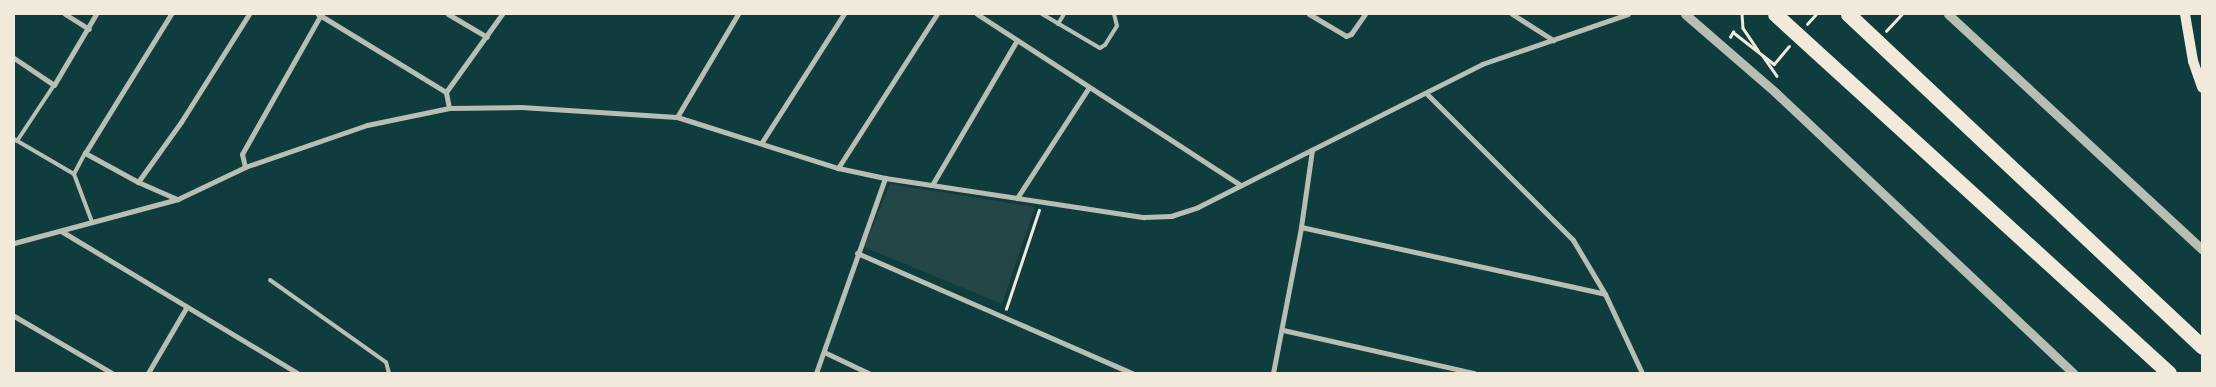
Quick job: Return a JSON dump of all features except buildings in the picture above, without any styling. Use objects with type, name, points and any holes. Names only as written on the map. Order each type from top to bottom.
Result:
[{"type":"highway","points":[[1775,14],[2169,373]]},
{"type":"highway","points":[[1848,14],[2202,347]]},
{"type":"main road","points":[[2185,14],[2202,87]]},
{"type":"street","points":[[65,14],[89,29]]},
{"type":"street","points":[[14,58],[54,85],[89,29],[96,14]]},
{"type":"street","points":[[171,14],[85,153],[138,182],[178,199]]},
{"type":"street","points":[[138,182],[181,122],[249,14]]},
{"type":"street","points":[[448,14],[487,37]]},
{"type":"street","points":[[449,108],[446,92],[502,14]]},
{"type":"street","points":[[677,117],[738,14]]},
{"type":"street","points":[[762,142],[844,14]]},
{"type":"street","points":[[838,168],[937,14]]},
{"type":"street","points":[[977,14],[1239,184]]},
{"type":"street","points":[[1309,14],[1338,32],[1349,36],[1365,14]]},
{"type":"street","points":[[1512,14],[1553,40]]},
{"type":"street","points":[[14,243],[178,199],[245,167],[367,125],[449,108],[521,107],[677,117],[762,142],[838,168],[885,178],[1144,217],[1171,216],[1198,207],[1239,184],[1312,150],[1482,64],[1628,14]]},
{"type":"street","points":[[1685,14],[1775,92],[2073,373]]},
{"type":"street","points":[[1948,14],[2202,249]]},
{"type":"street","points":[[245,167],[242,154],[319,15],[446,92]]},
{"type":"street","points":[[932,185],[1016,40]]},
{"type":"street","points":[[1017,198],[1089,88]]},
{"type":"street","points":[[1426,93],[1573,240],[1605,294],[1642,373]]},
{"type":"street","points":[[1273,373],[1283,330],[1301,228],[1312,150]]},
{"type":"street","points":[[816,373],[885,178]]},
{"type":"street","points":[[1301,228],[1605,294]]},
{"type":"street","points":[[61,231],[186,308],[297,373]]},
{"type":"street","points":[[857,253],[1132,373]]},
{"type":"street","points":[[148,373],[186,308]]},
{"type":"street","points":[[14,316],[112,373]]},
{"type":"street","points":[[1283,330],[1474,373]]},
{"type":"street","points":[[824,352],[868,373]]},
{"type":"lane","points":[[1042,14],[1100,48],[1109,41],[1117,26],[1114,14]]},
{"type":"lane","points":[[1058,24],[1064,14]]},
{"type":"lane","points":[[54,85],[15,140],[74,174],[92,222]]},
{"type":"lane","points":[[74,174],[85,153]]},
{"type":"lane","points":[[270,280],[386,362],[389,373]]},
{"type":"path","points":[[1742,14],[1743,28],[1782,83],[1775,92]]},
{"type":"path","points":[[1804,28],[1816,14]]},
{"type":"path","points":[[1876,40],[1902,14]]},
{"type":"path","points":[[1729,37],[1733,32],[1774,64],[1792,42]]},
{"type":"path","points":[[1004,318],[1041,202]]},
{"type":"shaded area","points":[[890,184],[1035,207],[1002,304],[864,247]]}]
